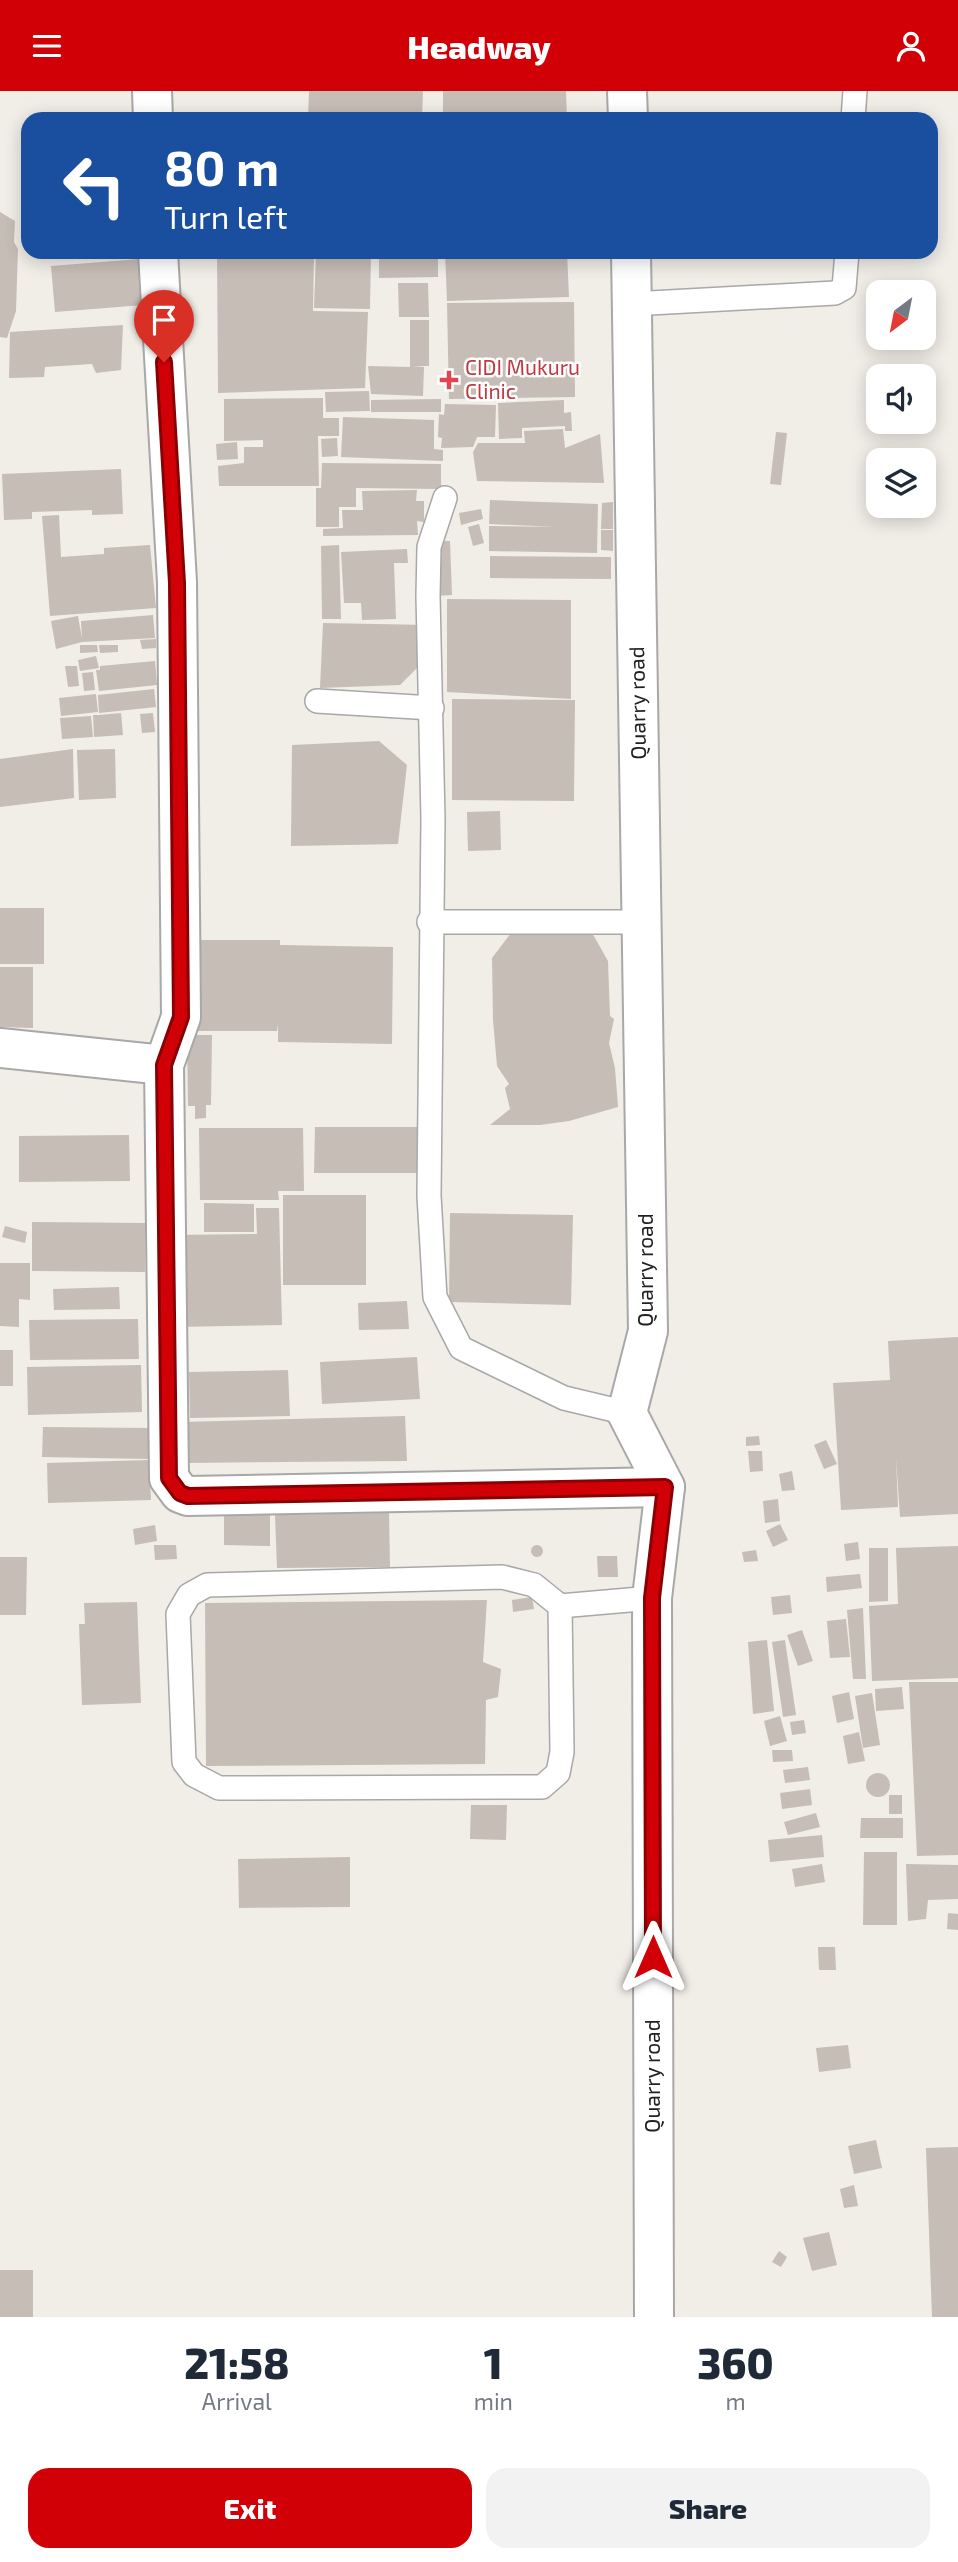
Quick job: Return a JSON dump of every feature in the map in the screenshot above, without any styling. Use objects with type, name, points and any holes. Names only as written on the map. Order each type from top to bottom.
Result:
[{"type":"street","points":[[152,91],[153,112]]},
{"type":"street","points":[[627,91],[628,112]]},
{"type":"street","points":[[158,259],[177,583],[181,990],[181,1017],[164,1065],[169,1478],[180,1493],[201,1495],[665,1487],[626,1413]]},
{"type":"street","name":"Quarry road","points":[[626,1413],[648,1331],[631,259]]},
{"type":"street","points":[[0,1048],[164,1065]]},
{"type":"street","name":"Quarry road","points":[[654,2317],[652,1598],[665,1487]]},
{"type":"lane","points":[[854,112],[855,91]]},
{"type":"lane","points":[[632,304],[835,293],[844,288],[846,259]]},
{"type":"lane","points":[[445,498],[429,547],[432,708],[429,1196],[435,1297],[461,1348],[564,1398],[626,1413]]},
{"type":"lane","points":[[317,701],[432,708]]},
{"type":"lane","points":[[429,922],[641,922]]},
{"type":"lane","points":[[560,1605],[562,1752],[558,1773],[542,1787],[219,1787],[194,1776],[184,1762],[178,1614],[189,1595],[207,1585],[502,1577],[534,1585],[560,1605],[652,1598]]},
{"type":"building","points":[[309,91],[423,91],[422,112],[308,112]]},
{"type":"building","points":[[443,91],[566,91],[567,112],[443,112]]},
{"type":"building","points":[[0,212],[15,221],[14,242],[18,249],[16,311],[7,338],[0,337]]},
{"type":"building","points":[[152,259],[156,304],[55,312],[51,266]]},
{"type":"building","points":[[217,259],[314,259],[313,311],[368,312],[365,388],[218,393]]},
{"type":"building","points":[[316,259],[371,259],[370,309],[314,308]]},
{"type":"building","points":[[379,259],[438,259],[438,277],[379,278]]},
{"type":"building","points":[[445,259],[567,259],[569,297],[447,301]]},
{"type":"building","points":[[398,283],[428,283],[429,317],[399,317]]},
{"type":"building","points":[[574,302],[575,397],[449,399],[447,303]]},
{"type":"building","points":[[410,320],[429,320],[429,366],[413,366],[424,367],[423,396],[371,394],[368,366],[410,367]]},
{"type":"building","points":[[123,325],[121,370],[96,373],[92,364],[45,367],[44,377],[9,378],[10,332]]},
{"type":"building","points":[[369,391],[370,411],[326,412],[325,392]]},
{"type":"building","points":[[323,398],[323,418],[339,418],[339,436],[318,436],[319,486],[219,486],[218,466],[244,463],[244,447],[263,447],[263,440],[224,441],[224,399]]},
{"type":"building","points":[[441,399],[441,412],[371,412],[371,400]]},
{"type":"building","points":[[564,400],[564,413],[571,412],[572,431],[565,431],[565,426],[522,428],[522,438],[499,439],[498,403]]},
{"type":"building","points":[[445,404],[496,405],[495,437],[477,437],[473,447],[441,448],[442,438],[438,437],[439,414],[444,415]]},
{"type":"building","points":[[343,417],[434,420],[434,449],[443,450],[443,461],[341,457]]},
{"type":"building","points":[[563,429],[565,448],[600,434],[604,483],[477,481],[473,452],[478,443],[525,443],[524,431]]},
{"type":"building","points":[[776,432],[787,433],[781,485],[770,484]]},
{"type":"building","points":[[337,438],[338,456],[322,457],[321,439]]},
{"type":"building","points":[[237,442],[238,459],[217,460],[216,444]]},
{"type":"building","points":[[322,463],[441,464],[441,489],[356,488],[356,507],[339,507],[339,527],[316,527],[316,488],[321,488]]},
{"type":"building","points":[[121,469],[123,514],[92,515],[92,510],[32,512],[32,519],[4,520],[2,474]]},
{"type":"building","points":[[417,490],[416,501],[424,501],[424,522],[417,521],[418,535],[323,536],[323,529],[343,528],[342,510],[363,510],[362,491]]},
{"type":"building","points":[[490,500],[598,504],[597,553],[489,551],[489,526],[556,527],[489,524]]},
{"type":"building","points":[[613,502],[613,529],[601,529],[602,503]]},
{"type":"building","points":[[481,509],[483,519],[461,525],[459,513]]},
{"type":"building","points":[[59,515],[61,557],[104,554],[104,548],[150,545],[156,608],[50,616],[42,516]]},
{"type":"building","points":[[479,524],[484,543],[473,546],[468,527]]},
{"type":"building","points":[[601,530],[613,530],[613,551],[601,550]]},
{"type":"building","points":[[434,541],[450,541],[452,595],[436,596]]},
{"type":"building","points":[[339,545],[341,619],[322,619],[321,546]]},
{"type":"building","points":[[407,549],[408,563],[394,563],[396,619],[362,620],[361,603],[344,603],[341,552]]},
{"type":"building","points":[[490,556],[611,557],[611,579],[490,578]]},
{"type":"building","points":[[447,599],[571,600],[571,699],[447,692]]},
{"type":"building","points":[[153,615],[155,638],[82,642],[56,649],[51,621],[78,616],[82,639],[81,621]]},
{"type":"building","points":[[323,623],[428,625],[425,660],[400,685],[320,688]]},
{"type":"building","points":[[156,639],[156,648],[142,649],[140,640]]},
{"type":"building","points":[[80,645],[97,645],[98,652],[80,653]]},
{"type":"building","points":[[99,645],[118,645],[118,652],[100,653]]},
{"type":"building","points":[[96,656],[99,668],[80,671],[78,660]]},
{"type":"building","points":[[155,661],[157,685],[99,691],[96,670],[100,670],[100,666]]},
{"type":"building","points":[[65,666],[77,666],[79,686],[68,687]]},
{"type":"building","points":[[93,672],[95,690],[84,691],[82,673]]},
{"type":"building","points":[[154,689],[156,707],[99,713],[98,695]]},
{"type":"building","points":[[96,694],[98,712],[61,716],[59,698]]},
{"type":"building","points":[[452,699],[575,700],[574,801],[452,800]]},
{"type":"building","points":[[121,713],[123,735],[94,737],[93,715]]},
{"type":"building","points":[[153,713],[155,732],[142,733],[140,714]]},
{"type":"building","points":[[91,716],[93,737],[62,739],[60,718]]},
{"type":"building","points":[[379,741],[407,765],[398,844],[291,846],[292,745]]},
{"type":"building","points":[[73,749],[74,798],[0,807],[0,759]]},
{"type":"building","points":[[115,749],[116,798],[79,800],[77,750]]},
{"type":"building","points":[[500,811],[501,850],[468,851],[467,812]]},
{"type":"building","points":[[0,908],[44,908],[44,964],[0,964]]},
{"type":"building","points":[[514,929],[591,931],[608,961],[610,1016],[614,1019],[609,1043],[615,1068],[618,1107],[569,1121],[540,1125],[490,1125],[510,1109],[505,1088],[509,1084],[497,1066],[492,958]]},
{"type":"building","points":[[181,940],[280,940],[280,945],[393,947],[392,1044],[278,1042],[278,1024],[277,1031],[187,1031]]},
{"type":"building","points":[[0,967],[33,967],[33,1028],[0,1027]]},
{"type":"building","points":[[187,1035],[212,1035],[211,1105],[206,1105],[206,1118],[195,1119],[195,1106],[188,1106]]},
{"type":"building","points":[[315,1127],[418,1127],[418,1173],[314,1173]]},
{"type":"building","points":[[199,1128],[303,1128],[304,1191],[278,1191],[279,1200],[200,1200]]},
{"type":"building","points":[[129,1135],[130,1181],[19,1182],[19,1136]]},
{"type":"building","points":[[283,1195],[366,1195],[366,1285],[283,1285]]},
{"type":"building","points":[[204,1203],[254,1204],[254,1232],[204,1232]]},
{"type":"building","points":[[256,1208],[279,1208],[282,1325],[175,1327],[172,1235],[257,1234]]},
{"type":"building","points":[[450,1213],[573,1215],[571,1305],[449,1302]]},
{"type":"building","points":[[32,1222],[145,1223],[145,1272],[32,1271]]},
{"type":"building","points":[[5,1226],[27,1232],[25,1243],[2,1237]]},
{"type":"building","points":[[0,1263],[30,1263],[30,1300],[19,1299],[19,1327],[0,1326]]},
{"type":"building","points":[[119,1287],[120,1309],[54,1310],[53,1289]]},
{"type":"building","points":[[407,1301],[409,1329],[359,1330],[358,1303]]},
{"type":"building","points":[[138,1319],[139,1359],[30,1360],[29,1320]]},
{"type":"building","points":[[958,1337],[958,1514],[900,1517],[896,1457],[898,1507],[841,1510],[833,1383],[890,1380],[888,1341]]},
{"type":"building","points":[[0,1350],[13,1350],[13,1386],[0,1386]]},
{"type":"building","points":[[417,1357],[420,1399],[322,1404],[320,1362]]},
{"type":"building","points":[[141,1365],[142,1412],[28,1415],[27,1367]]},
{"type":"building","points":[[288,1370],[290,1416],[190,1418],[189,1372]]},
{"type":"building","points":[[405,1416],[407,1461],[183,1463],[182,1422]]},
{"type":"building","points":[[43,1427],[149,1428],[149,1459],[42,1457]]},
{"type":"building","points":[[759,1436],[760,1445],[746,1446],[746,1437]]},
{"type":"building","points":[[826,1440],[837,1464],[824,1469],[814,1445]]},
{"type":"building","points":[[748,1451],[762,1451],[763,1471],[750,1472]]},
{"type":"building","points":[[149,1460],[151,1500],[48,1503],[47,1463]]},
{"type":"building","points":[[792,1471],[795,1490],[782,1491],[779,1474]]},
{"type":"building","points":[[778,1499],[780,1521],[765,1523],[763,1501]]},
{"type":"building","points":[[224,1508],[270,1509],[270,1546],[224,1545]]},
{"type":"building","points":[[389,1513],[390,1567],[277,1568],[275,1515]]},
{"type":"building","points":[[780,1524],[788,1540],[773,1547],[766,1531]]},
{"type":"building","points":[[155,1525],[157,1541],[135,1545],[133,1529]]},
{"type":"building","points":[[858,1542],[860,1559],[846,1561],[844,1544]]},
{"type":"building","points":[[154,1545],[176,1545],[177,1559],[155,1560]]},
{"type":"building","points":[[537,1545],[543,1551],[537,1557],[531,1551]]},
{"type":"building","points":[[958,1546],[958,1678],[872,1681],[869,1606],[898,1604],[896,1548]]},
{"type":"building","points":[[869,1548],[888,1548],[888,1601],[869,1602]]},
{"type":"building","points":[[756,1550],[758,1561],[744,1562],[742,1552]]},
{"type":"building","points":[[597,1556],[617,1556],[618,1577],[598,1577]]},
{"type":"building","points":[[0,1557],[27,1557],[26,1615],[0,1615]]},
{"type":"building","points":[[860,1574],[862,1588],[827,1592],[826,1577]]},
{"type":"building","points":[[790,1595],[792,1613],[773,1615],[771,1597]]},
{"type":"building","points":[[532,1597],[534,1609],[513,1612],[512,1600]]},
{"type":"building","points":[[487,1600],[483,1662],[501,1669],[498,1697],[486,1700],[485,1764],[206,1766],[205,1603]]},
{"type":"building","points":[[137,1602],[141,1703],[82,1705],[79,1624],[85,1624],[84,1603]]},
{"type":"building","points":[[863,1608],[866,1679],[853,1679],[847,1610]]},
{"type":"building","points":[[846,1619],[850,1657],[830,1658],[827,1621]]},
{"type":"building","points":[[802,1630],[813,1661],[798,1666],[787,1635]]},
{"type":"building","points":[[767,1640],[774,1711],[753,1714],[748,1642]]},
{"type":"building","points":[[785,1640],[796,1715],[783,1717],[772,1642]]},
{"type":"building","points":[[909,1682],[958,1682],[958,1855],[917,1856]]},
{"type":"building","points":[[902,1687],[904,1709],[876,1711],[875,1689]]},
{"type":"building","points":[[849,1692],[854,1719],[837,1723],[832,1696]]},
{"type":"building","points":[[872,1693],[880,1745],[863,1748],[855,1696]]},
{"type":"building","points":[[780,1716],[787,1741],[770,1746],[764,1721]]},
{"type":"building","points":[[804,1720],[806,1733],[792,1735],[790,1722]]},
{"type":"building","points":[[859,1732],[865,1761],[848,1764],[843,1736]]},
{"type":"building","points":[[772,1750],[792,1750],[793,1761],[773,1762]]},
{"type":"building","points":[[808,1767],[810,1780],[785,1783],[783,1770]]},
{"type":"building","points":[[878,1773],[889,1780],[890,1785],[883,1796],[878,1797],[867,1790],[866,1785],[873,1774]]},
{"type":"building","points":[[810,1789],[812,1805],[782,1809],[780,1793]]},
{"type":"building","points":[[889,1795],[902,1795],[902,1814],[889,1814]]},
{"type":"building","points":[[471,1805],[507,1805],[506,1840],[470,1839]]},
{"type":"building","points":[[816,1813],[820,1827],[788,1835],[784,1822]]},
{"type":"building","points":[[861,1818],[903,1818],[903,1838],[860,1838]]},
{"type":"building","points":[[822,1835],[824,1857],[770,1862],[768,1840]]},
{"type":"building","points":[[864,1852],[897,1852],[897,1925],[863,1925]]},
{"type":"building","points":[[350,1857],[350,1907],[239,1908],[238,1859]]},
{"type":"building","points":[[822,1864],[825,1882],[795,1887],[792,1869]]},
{"type":"building","points":[[906,1864],[958,1865],[958,1899],[928,1900],[926,1919],[908,1921]]},
{"type":"building","points":[[948,1913],[958,1914],[958,1930],[947,1929]]},
{"type":"building","points":[[818,1947],[835,1947],[836,1970],[819,1970]]},
{"type":"building","points":[[848,2045],[851,2068],[819,2072],[816,2048]]},
{"type":"building","points":[[876,2140],[882,2168],[854,2174],[848,2146]]},
{"type":"building","points":[[958,2147],[958,2317],[932,2317],[926,2148]]},
{"type":"building","points":[[854,2185],[858,2206],[844,2208],[840,2189]]},
{"type":"building","points":[[829,2232],[837,2265],[812,2271],[803,2238]]},
{"type":"building","points":[[779,2251],[787,2257],[781,2267],[772,2262]]},
{"type":"building","points":[[0,2270],[33,2270],[33,2317],[0,2317]]},
{"type":"place","name":"CIDI Mukuru Clinic","points":[[449,380]]},
{"type":"route","points":[[164,362],[177,583],[181,1017],[164,1065],[169,1478],[180,1493],[188,1496],[665,1487],[652,1598],[653,1957]]}]
